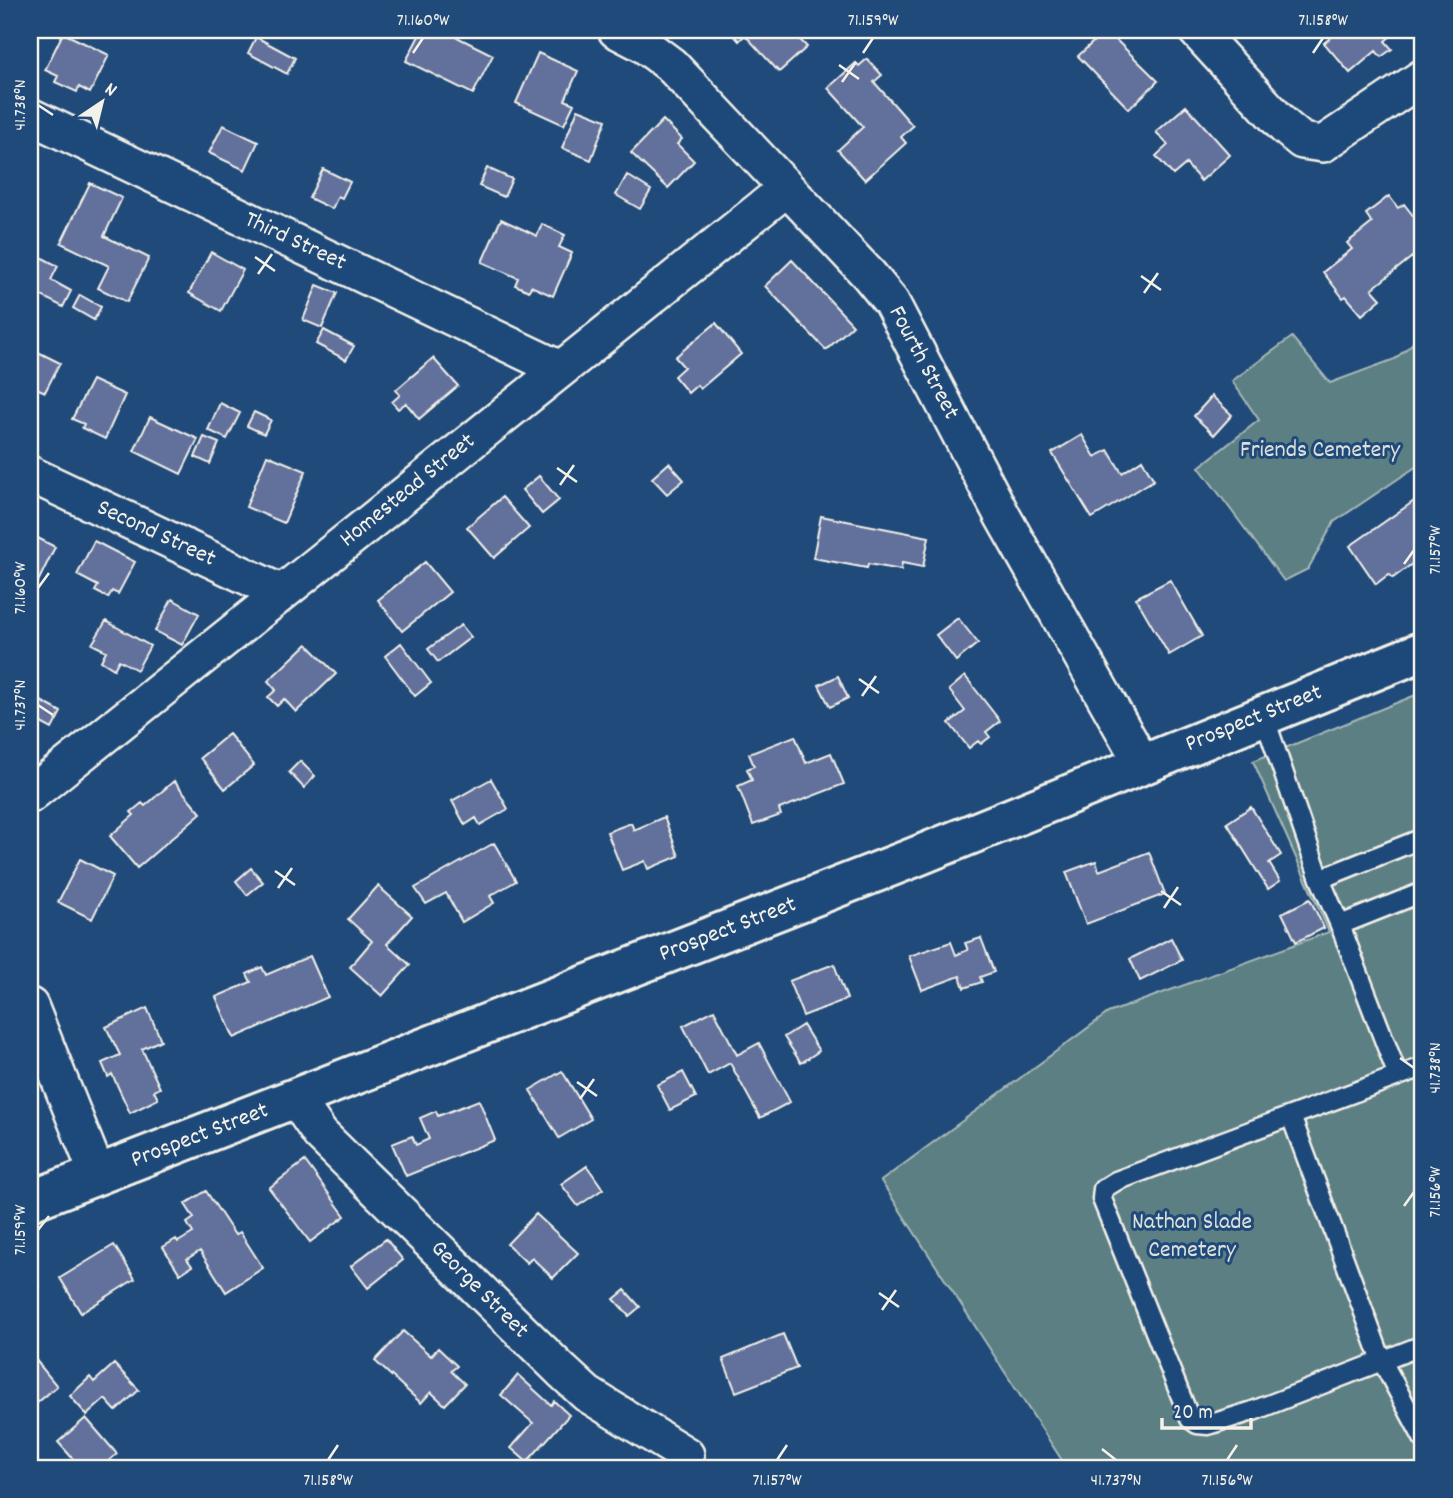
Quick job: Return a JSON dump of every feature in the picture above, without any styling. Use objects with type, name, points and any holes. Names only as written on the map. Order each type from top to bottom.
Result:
[{"type":"street","name":"Fourth Street","points":[[616,30],[643,44],[671,65],[869,275],[891,302],[1003,517],[1143,765]]},
{"type":"street","points":[[1196,30],[1284,126],[1302,141],[1324,145],[1423,78]]},
{"type":"street","name":"Third Street","points":[[30,116],[560,369]]},
{"type":"street","name":"Homestead Street","points":[[30,796],[787,188]]},
{"type":"street","name":"Second Street","points":[[30,474],[282,593]]},
{"type":"street","name":"Prospect Street","points":[[30,1201],[98,1177],[910,859],[1423,651]]},
{"type":"street","points":[[30,1006],[98,1177]]},
{"type":"street","name":"George Street","points":[[296,1099],[320,1133],[579,1387],[686,1455]]},
{"type":"lane","points":[[1264,716],[1320,879],[1398,1076]]},
{"type":"lane","points":[[1320,879],[1423,838]]},
{"type":"lane","points":[[1340,925],[1423,891]]},
{"type":"lane","points":[[1423,1067],[1116,1181],[1103,1189],[1102,1199],[1166,1363],[1190,1419],[1197,1424],[1208,1425],[1253,1411],[1423,1345]]},
{"type":"lane","points":[[1292,1116],[1382,1360],[1423,1438]]},
{"type":"green space","name":"Friends Cemetery","points":[[1423,334],[1423,462],[1334,522],[1308,569],[1284,581],[1199,467],[1259,420],[1232,381],[1292,337],[1330,383],[1395,359]]},
{"type":"green space","name":"Nathan Slade Cemetery","points":[[1423,692],[1423,1468],[1067,1468],[881,1181],[1108,1013],[1329,932],[1253,761]]},
{"type":"building","points":[[422,30],[443,30],[493,55],[473,94],[406,61]]},
{"type":"building","points":[[729,30],[791,30],[807,47],[779,72],[745,35],[739,41]]},
{"type":"building","points":[[1106,30],[1158,81],[1129,109],[1078,56]]},
{"type":"building","points":[[1340,30],[1398,30],[1385,41],[1392,49],[1381,57],[1376,51],[1350,73],[1324,43]]},
{"type":"building","points":[[63,33],[109,55],[90,93],[79,87],[77,92],[55,82],[58,76],[45,70]]},
{"type":"building","points":[[256,37],[295,58],[287,74],[248,53]]},
{"type":"building","points":[[538,53],[578,71],[565,100],[574,104],[564,125],[516,103]]},
{"type":"building","points":[[867,59],[882,75],[874,82],[913,126],[901,137],[906,143],[865,180],[838,150],[863,127],[828,88],[856,63],[859,66]]},
{"type":"building","points":[[1186,106],[1230,155],[1201,181],[1186,164],[1173,175],[1156,156],[1168,145],[1156,132]]},
{"type":"building","points":[[578,109],[606,120],[591,160],[562,148]]},
{"type":"building","points":[[663,120],[682,139],[677,144],[694,161],[668,188],[631,153]]},
{"type":"building","points":[[223,125],[258,142],[245,170],[209,153]]},
{"type":"building","points":[[487,168],[512,179],[504,197],[479,186]]},
{"type":"building","points":[[323,169],[350,182],[342,198],[338,196],[332,209],[309,198]]},
{"type":"building","points":[[627,175],[651,190],[640,209],[616,195]]},
{"type":"building","points":[[90,183],[122,198],[104,236],[149,258],[127,302],[98,288],[109,266],[61,243]]},
{"type":"building","points":[[1389,196],[1398,208],[1404,204],[1422,227],[1416,232],[1423,240],[1423,255],[1415,261],[1412,257],[1372,289],[1381,299],[1362,315],[1346,296],[1343,298],[1323,272],[1352,249],[1347,243],[1372,223],[1366,214]]},
{"type":"building","points":[[501,219],[537,236],[542,224],[565,235],[559,247],[572,253],[553,296],[531,286],[529,291],[515,285],[518,278],[482,262]]},
{"type":"building","points":[[30,244],[34,247],[31,252],[58,266],[51,280],[71,291],[63,307],[30,290]]},
{"type":"building","points":[[211,252],[243,270],[221,311],[189,293]]},
{"type":"building","points":[[792,260],[853,325],[826,350],[765,286]]},
{"type":"building","points":[[317,285],[337,293],[322,328],[303,320]]},
{"type":"building","points":[[80,295],[101,307],[94,320],[73,308]]},
{"type":"building","points":[[716,323],[741,354],[700,389],[697,385],[688,393],[674,376],[684,367],[675,357]]},
{"type":"building","points":[[324,330],[354,346],[346,360],[316,344]]},
{"type":"building","points":[[38,352],[60,363],[45,392],[30,385],[30,355],[35,358]]},
{"type":"building","points":[[433,358],[458,386],[419,419],[406,403],[398,409],[392,402],[400,395],[396,390]]},
{"type":"building","points":[[92,380],[125,395],[105,439],[82,428],[84,424],[72,419]]},
{"type":"building","points":[[1212,396],[1232,415],[1214,435],[1194,416]]},
{"type":"building","points":[[220,403],[240,413],[227,439],[208,430]]},
{"type":"building","points":[[254,412],[271,420],[264,434],[247,426]]},
{"type":"building","points":[[150,417],[198,439],[181,474],[134,451]]},
{"type":"building","points":[[1082,435],[1095,457],[1108,450],[1122,473],[1142,460],[1154,480],[1092,518],[1052,453]]},
{"type":"building","points":[[204,437],[219,443],[210,464],[195,457]]},
{"type":"building","points":[[267,455],[306,471],[284,523],[246,507]]},
{"type":"building","points":[[669,463],[684,480],[667,494],[652,478]]},
{"type":"building","points":[[539,476],[559,500],[542,514],[522,490]]},
{"type":"building","points":[[502,497],[529,528],[494,558],[467,527]]},
{"type":"building","points":[[1417,499],[1423,507],[1423,547],[1416,552],[1420,558],[1393,578],[1389,574],[1376,584],[1350,546]]},
{"type":"building","points":[[821,516],[929,537],[923,567],[902,563],[901,570],[868,564],[867,568],[813,558]]},
{"type":"building","points":[[34,536],[55,547],[30,598],[30,546]]},
{"type":"building","points":[[94,541],[135,562],[118,594],[112,591],[108,598],[95,591],[98,586],[77,575]]},
{"type":"building","points":[[425,562],[450,592],[402,631],[378,600]]},
{"type":"building","points":[[1170,580],[1202,636],[1169,655],[1136,598]]},
{"type":"building","points":[[172,599],[199,614],[182,645],[155,631]]},
{"type":"building","points":[[958,618],[978,643],[956,661],[936,635]]},
{"type":"building","points":[[106,621],[150,646],[137,670],[119,660],[114,669],[101,661],[106,651],[92,644]]},
{"type":"building","points":[[461,625],[471,637],[438,662],[428,649]]},
{"type":"building","points":[[401,643],[431,683],[415,696],[385,656]]},
{"type":"building","points":[[307,644],[336,674],[296,712],[284,699],[277,706],[268,697],[276,690],[268,681]]},
{"type":"building","points":[[838,676],[848,698],[830,707],[819,685]]},
{"type":"building","points":[[965,676],[1000,721],[986,732],[990,737],[969,748],[949,723],[965,711],[949,690]]},
{"type":"building","points":[[39,700],[61,712],[52,729],[30,717]]},
{"type":"building","points":[[229,734],[254,765],[225,789],[200,758]]},
{"type":"building","points":[[795,736],[806,763],[831,753],[844,784],[779,809],[781,815],[753,825],[738,786],[752,780],[747,769],[754,766],[749,754]]},
{"type":"building","points":[[300,761],[315,776],[304,788],[289,772]]},
{"type":"building","points":[[491,779],[508,809],[480,825],[476,818],[465,825],[452,801]]},
{"type":"building","points":[[174,781],[201,813],[137,868],[110,836],[134,815],[131,812],[142,803],[145,806]]},
{"type":"building","points":[[1251,807],[1281,855],[1269,863],[1280,881],[1268,889],[1227,823]]},
{"type":"building","points":[[664,817],[679,856],[648,869],[645,861],[622,870],[607,832],[631,823],[634,830]]},
{"type":"building","points":[[494,843],[516,881],[490,896],[494,903],[462,922],[446,893],[426,904],[415,888]]},
{"type":"building","points":[[1149,852],[1165,894],[1086,924],[1066,872],[1096,861],[1099,871]]},
{"type":"building","points":[[80,859],[113,876],[92,919],[58,902]]},
{"type":"building","points":[[251,868],[263,882],[247,895],[236,881]]},
{"type":"building","points":[[378,886],[412,916],[387,944],[410,965],[382,996],[350,967],[372,941],[348,919]]},
{"type":"building","points":[[1310,899],[1324,928],[1296,942],[1282,913]]},
{"type":"building","points":[[981,938],[994,972],[980,977],[982,982],[964,988],[960,976],[922,990],[909,956],[951,942],[956,955],[968,950],[965,943]]},
{"type":"building","points":[[1171,938],[1182,960],[1140,981],[1130,959]]},
{"type":"building","points":[[310,956],[328,997],[234,1038],[216,997],[251,982],[247,974],[262,967],[266,975]]},
{"type":"building","points":[[834,964],[847,999],[803,1016],[789,981]]},
{"type":"building","points":[[147,1008],[161,1040],[142,1049],[160,1088],[154,1091],[158,1099],[130,1113],[112,1074],[108,1077],[102,1063],[120,1055],[106,1027]]},
{"type":"building","points":[[714,1010],[737,1055],[759,1043],[790,1102],[760,1118],[730,1063],[708,1075],[683,1026]]},
{"type":"building","points":[[803,1025],[819,1051],[801,1063],[784,1037]]},
{"type":"building","points":[[562,1071],[591,1119],[559,1138],[530,1090]]},
{"type":"building","points":[[683,1072],[696,1097],[670,1110],[657,1085]]},
{"type":"building","points":[[479,1100],[495,1140],[406,1176],[392,1144],[412,1136],[416,1145],[429,1139],[420,1118],[436,1111],[438,1116]]},
{"type":"building","points":[[305,1161],[345,1216],[310,1242],[269,1188]]},
{"type":"building","points":[[587,1166],[603,1189],[578,1206],[561,1184]]},
{"type":"building","points":[[206,1191],[235,1235],[240,1232],[263,1268],[226,1292],[200,1251],[187,1259],[192,1266],[180,1274],[163,1247],[193,1233],[187,1223],[194,1218],[185,1204]]},
{"type":"building","points":[[536,1214],[578,1253],[553,1278],[532,1258],[527,1263],[507,1244]]},
{"type":"building","points":[[386,1239],[403,1260],[368,1288],[351,1266]]},
{"type":"building","points":[[114,1245],[135,1279],[81,1313],[60,1278]]},
{"type":"building","points":[[30,1275],[39,1286],[30,1294]]},
{"type":"building","points":[[625,1290],[640,1307],[629,1316],[614,1299]]},
{"type":"building","points":[[403,1331],[431,1356],[438,1348],[457,1366],[451,1371],[465,1384],[445,1405],[431,1392],[421,1403],[375,1361]]},
{"type":"building","points":[[783,1334],[797,1368],[736,1392],[723,1359]]},
{"type":"building","points":[[30,1353],[57,1386],[30,1409]]},
{"type":"building","points":[[114,1364],[139,1390],[116,1411],[105,1399],[87,1415],[70,1396],[90,1377],[94,1382]]},
{"type":"building","points":[[518,1375],[551,1405],[554,1401],[569,1415],[527,1462],[511,1448],[533,1423],[501,1395]]},
{"type":"building","points":[[86,1418],[117,1454],[100,1468],[81,1468],[58,1442]]}]
